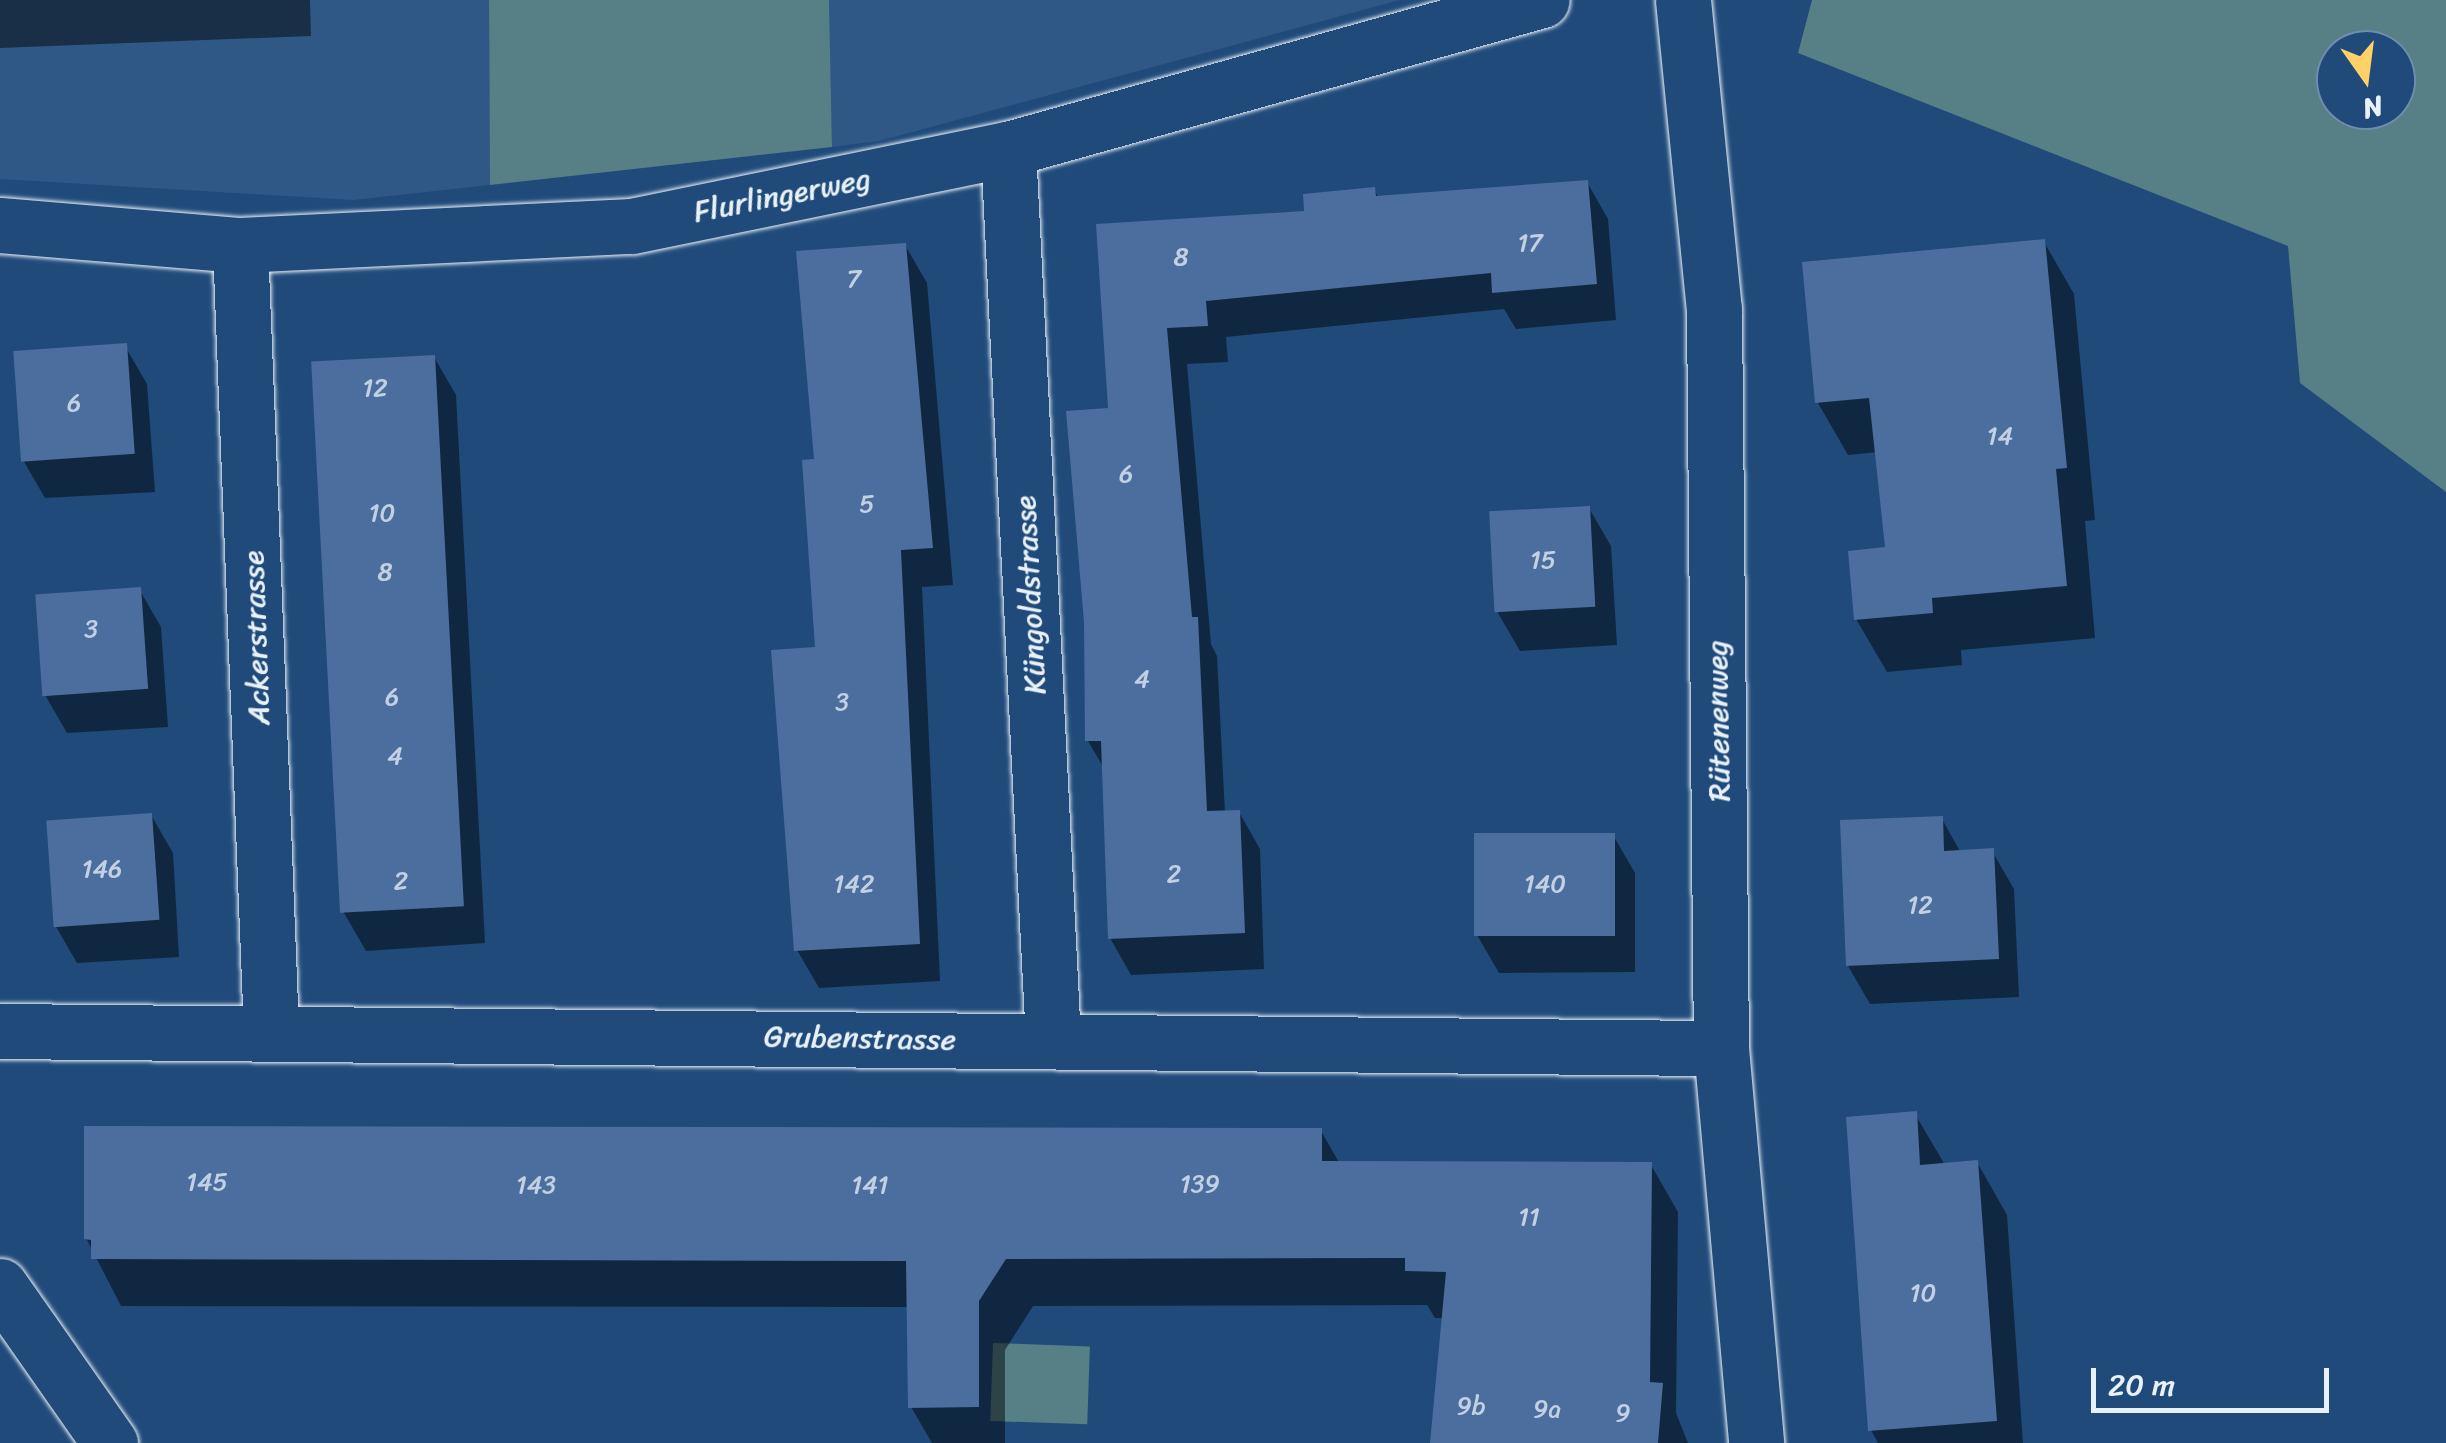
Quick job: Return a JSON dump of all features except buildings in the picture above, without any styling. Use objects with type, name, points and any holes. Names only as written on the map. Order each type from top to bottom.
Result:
[{"type":"street","name":"Flurlingerweg","points":[[0,224],[240,245],[632,226],[1008,150],[1542,0]]},
{"type":"street","name":"Rütenenweg","points":[[1682,0],[1714,310],[1721,1048],[1756,1443]]},
{"type":"street","name":"Küngoldstrasse","points":[[1008,150],[1053,1041]]},
{"type":"street","name":"Ackerstrasse","points":[[240,245],[271,1031]]},
{"type":"street","name":"Grubenstrasse","points":[[0,1031],[1721,1048]]},
{"type":"street","points":[[0,1286],[110,1443]]},
{"type":"shaded area","points":[[0,0],[489,0],[490,185],[353,200],[0,179]]},
{"type":"shaded area","points":[[829,0],[1400,0],[879,141],[832,147]]},
{"type":"green space","points":[[489,0],[829,0],[832,147],[490,185]]},
{"type":"green space","points":[[1812,0],[2446,0],[2446,492],[2300,383],[2288,246],[1798,53]]},
{"type":"green space","points":[[993,1343],[1090,1346],[1087,1424],[990,1421]]}]
